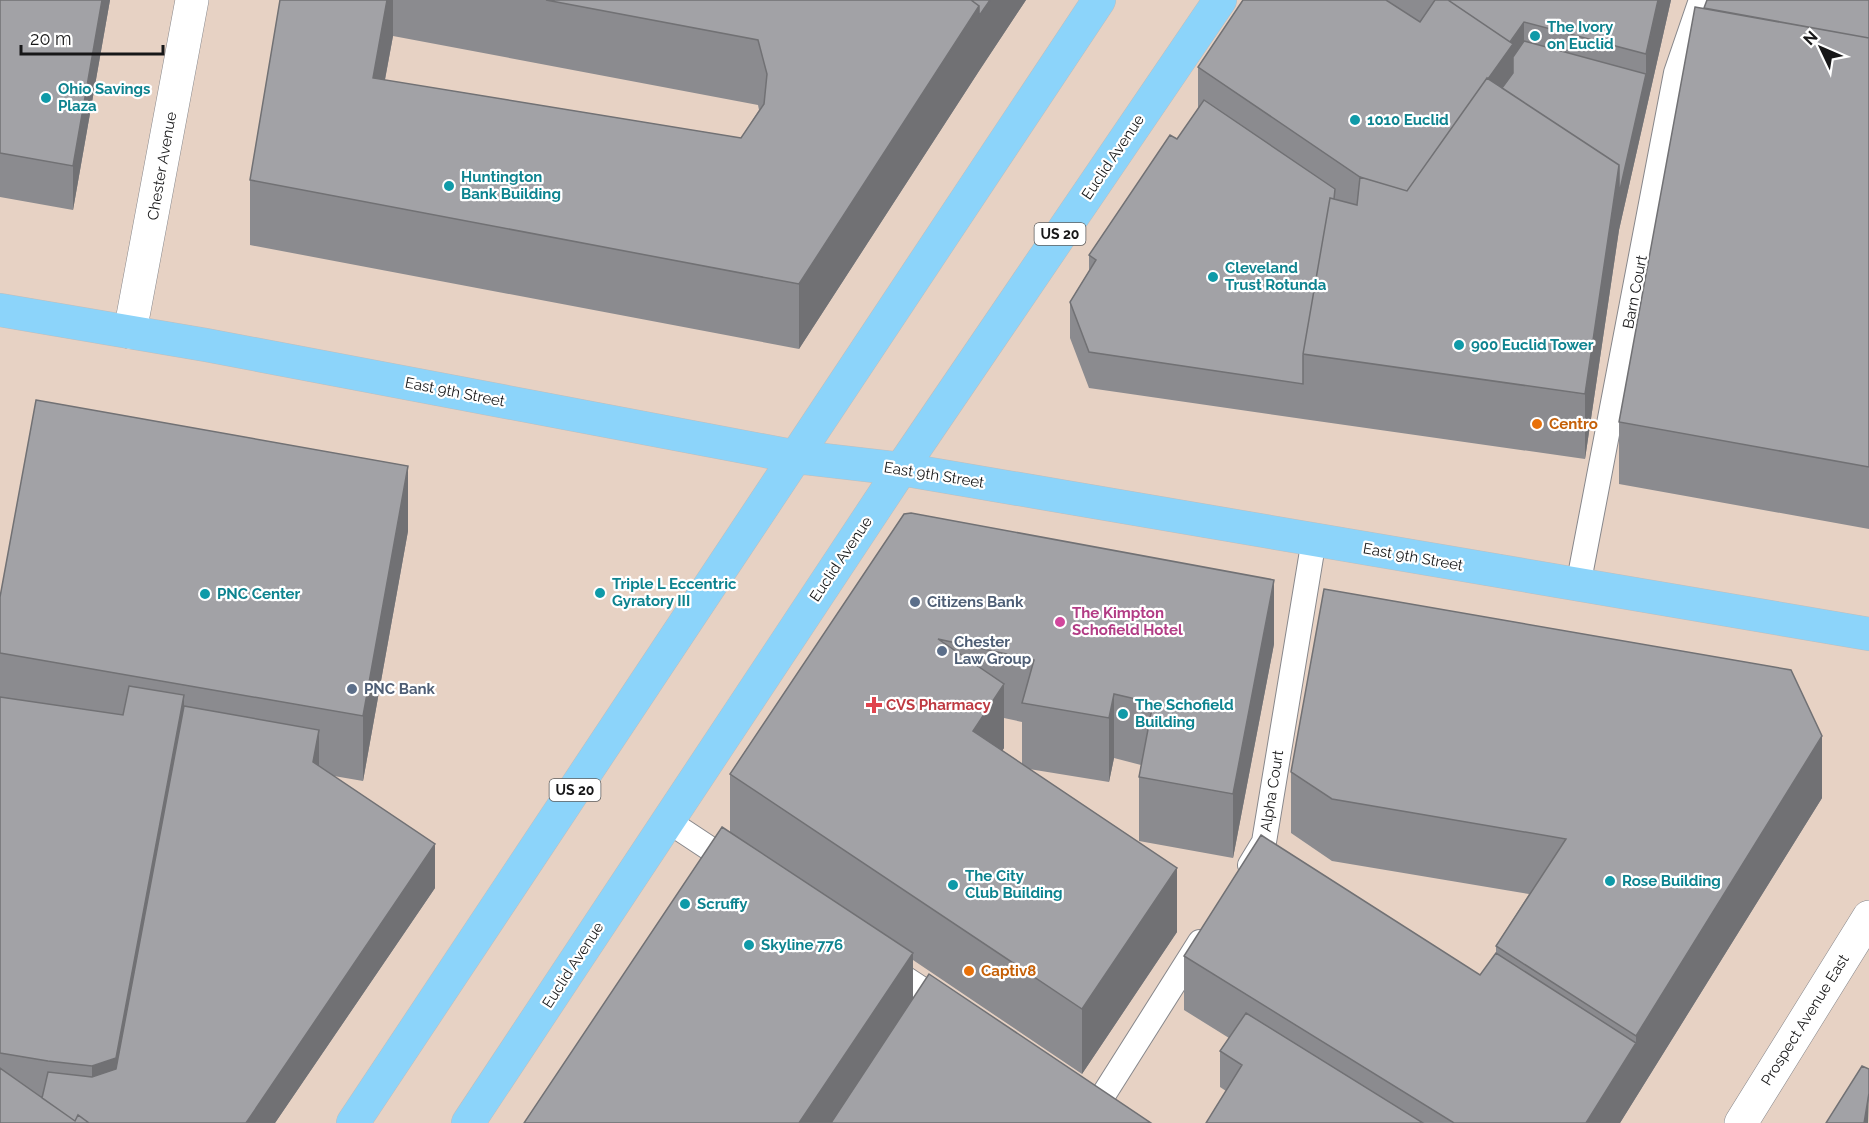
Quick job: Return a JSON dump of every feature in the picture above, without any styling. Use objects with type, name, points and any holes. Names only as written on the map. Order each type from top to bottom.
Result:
[{"type":"main road","name":"US 20","points":[[353,1123],[1099,0]]},
{"type":"main road","name":"Euclid Avenue","points":[[468,1123],[901,469],[1220,0]]},
{"type":"main road","name":"East 9th Street","points":[[0,310],[130,332],[797,457],[901,469],[1869,634]]},
{"type":"street","name":"Chester Avenue","points":[[130,332],[192,0]]},
{"type":"street","name":"Prospect Avenue East","points":[[1741,1123],[1869,918]]},
{"type":"lane","name":"Barn Court","points":[[1578,586],[1677,73],[1701,0]]},
{"type":"lane","name":"Alpha Court","points":[[1238,882],[1264,842],[1314,539]]},
{"type":"lane","points":[[668,821],[752,876]]},
{"type":"lane","points":[[1096,1104],[1213,923]]},
{"type":"lane","points":[[870,955],[968,1020]]},
{"type":"shaded area","points":[[0,0],[1869,0],[1869,1123],[0,1123]]},
{"type":"building","name":"Ohio Savings Plaza","points":[[0,0],[102,0],[73,166],[0,153]]},
{"type":"building","points":[[280,0],[387,0],[373,78],[741,138],[764,104],[767,74],[758,40],[546,0],[971,0],[979,6],[799,284],[250,180]]},
{"type":"building","points":[[971,0],[990,0],[979,16],[979,6]]},
{"type":"building","points":[[1243,0],[1386,0],[1420,22],[1435,0],[1448,0],[1513,44],[1407,191],[1360,177],[1198,67]]},
{"type":"building","points":[[1448,0],[1658,0],[1646,54],[1524,22],[1510,42]]},
{"type":"building","points":[[1707,0],[1869,0],[1869,38],[1704,8]]},
{"type":"building","points":[[1695,7],[1869,38],[1869,467],[1619,422]]},
{"type":"building","points":[[1524,41],[1646,74],[1619,194],[1619,165],[1502,88],[1513,73],[1513,57]]},
{"type":"building","name":"900 Euclid Tower","points":[[1487,78],[1619,165],[1585,394],[1303,354],[1330,198],[1357,205],[1360,177],[1407,191]]},
{"type":"building","name":"Cleveland Trust Rotunda","points":[[1204,100],[1335,189],[1334,199],[1330,198],[1303,354],[1303,384],[1089,352],[1070,302],[1096,260],[1089,255],[1170,135],[1177,139]]},
{"type":"building","name":"PNC Center","points":[[36,400],[408,466],[363,716],[0,653],[0,597]]},
{"type":"building","points":[[911,513],[1274,580],[1233,794],[1139,777],[1153,703],[1114,694],[1109,718],[1022,703],[1034,660],[938,639],[1004,684],[973,731],[1177,868],[1082,1009],[730,774],[904,514]]},
{"type":"building","name":"Rose Building","points":[[1324,589],[1791,670],[1822,736],[1636,1036],[1496,946],[1566,839],[1332,799],[1291,772]]},
{"type":"building","points":[[129,686],[184,695],[116,1058],[92,1066],[0,1053],[0,697],[123,715]]},
{"type":"building","points":[[184,706],[319,730],[313,762],[435,844],[246,1123],[89,1123],[78,1115],[75,1121],[42,1098],[48,1072],[92,1077],[116,1069]]},
{"type":"building","name":"Skyline 776","points":[[722,827],[913,953],[799,1123],[524,1123]]},
{"type":"building","points":[[1261,835],[1480,975],[1496,953],[1636,1043],[1586,1123],[1454,1123],[1184,956]]},
{"type":"building","points":[[929,974],[1151,1123],[831,1123]]},
{"type":"building","points":[[1246,1013],[1423,1123],[1206,1123],[1242,1065],[1220,1051]]},
{"type":"building","points":[[1862,1066],[1869,1069],[1869,1093],[1864,1123],[1826,1123]]},
{"type":"building","points":[[0,1068],[75,1121],[78,1115],[89,1123],[0,1123]]},
{"type":"place","name":"The Ivory on Euclid","points":[[1535,36]]},
{"type":"place","name":"Ohio Savings Plaza","points":[[46,98]]},
{"type":"place","name":"1010 Euclid","points":[[1355,120]]},
{"type":"place","name":"Huntington Bank Building","points":[[449,186]]},
{"type":"place","name":"Cleveland Trust Rotunda","points":[[1213,277]]},
{"type":"place","name":"900 Euclid Tower","points":[[1459,345]]},
{"type":"place","name":"Centro","points":[[1537,424]]},
{"type":"place","name":"Triple L Eccentric Gyratory III","points":[[600,593]]},
{"type":"place","name":"PNC Center","points":[[205,594]]},
{"type":"place","name":"Citizens Bank","points":[[915,602]]},
{"type":"place","name":"The Kimpton Schofield Hotel","points":[[1060,622]]},
{"type":"place","name":"Chester Law Group","points":[[942,651]]},
{"type":"place","name":"PNC Bank","points":[[352,689]]},
{"type":"place","name":"CVS Pharmacy","points":[[874,705]]},
{"type":"place","name":"The Schofield Building","points":[[1123,714]]},
{"type":"place","name":"Rose Building","points":[[1610,881]]},
{"type":"place","name":"The City Club Building","points":[[953,885]]},
{"type":"place","name":"Scruffy","points":[[685,904]]},
{"type":"place","name":"Skyline 776","points":[[749,945]]},
{"type":"place","name":"Captiv8","points":[[969,971]]}]
